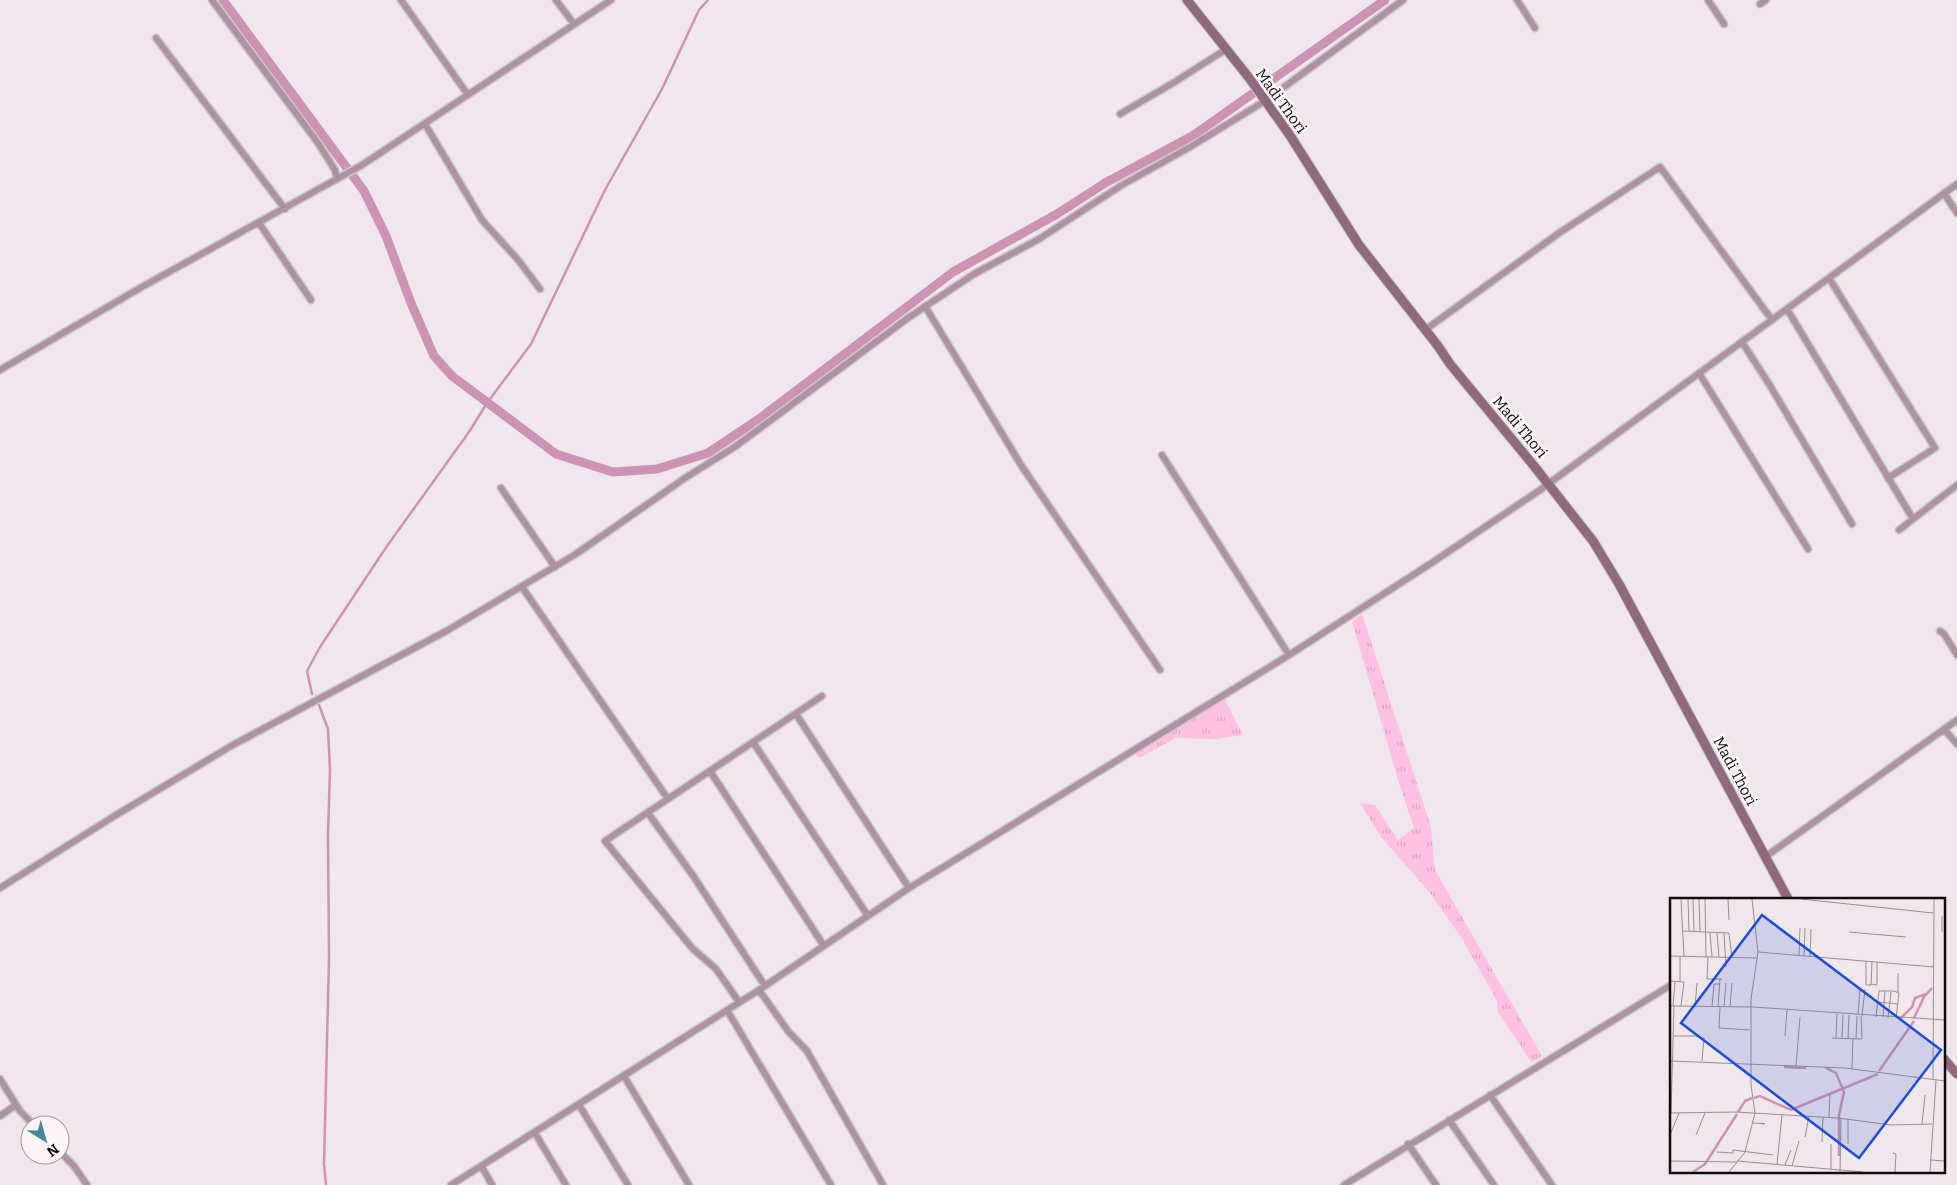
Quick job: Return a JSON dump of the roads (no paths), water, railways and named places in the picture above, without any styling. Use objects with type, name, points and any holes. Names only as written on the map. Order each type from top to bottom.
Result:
[{"type":"main road","name":"Madi Thori","points":[[1187,0],[1291,137],[1359,245],[1450,364],[1593,541],[1619,584],[1787,898]]},
{"type":"main road","points":[[1944,1059],[1957,1074]]},
{"type":"street","points":[[212,0],[318,143],[338,178]]},
{"type":"street","points":[[401,0],[468,95]]},
{"type":"street","points":[[556,0],[574,24]]},
{"type":"street","points":[[0,370],[140,288],[362,165],[611,0]]},
{"type":"street","points":[[0,888],[231,746],[448,630],[556,567],[736,446],[925,306],[974,274],[1039,239],[1122,185],[1190,147],[1403,0]]},
{"type":"street","points":[[1517,0],[1535,28]]},
{"type":"street","points":[[1708,0],[1724,24]]},
{"type":"street","points":[[156,38],[285,209]]},
{"type":"street","points":[[1120,114],[1173,84],[1226,50]]},
{"type":"street","points":[[424,124],[482,220],[519,261],[540,289]]},
{"type":"street","points":[[1425,330],[1559,233],[1660,167],[1772,320]]},
{"type":"street","points":[[451,1185],[762,988],[910,888],[1289,655],[1430,564],[1548,484],[1957,184]]},
{"type":"street","points":[[1944,193],[1957,213]]},
{"type":"street","points":[[259,223],[311,300]]},
{"type":"street","points":[[1830,278],[1935,448],[1888,478]]},
{"type":"street","points":[[925,306],[1021,465],[1160,670]]},
{"type":"street","points":[[1787,309],[1913,519]]},
{"type":"street","points":[[1742,342],[1852,524]]},
{"type":"street","points":[[1699,373],[1808,549]]},
{"type":"street","points":[[1162,455],[1289,655]]},
{"type":"street","points":[[1899,530],[1957,484]]},
{"type":"street","points":[[502,488],[556,567]]},
{"type":"street","points":[[522,587],[668,800]]},
{"type":"street","points":[[1940,631],[1944,634],[1957,655]]},
{"type":"street","points":[[739,1002],[716,969],[692,948],[605,842],[822,696]]},
{"type":"street","points":[[796,714],[910,888]]},
{"type":"street","points":[[1766,857],[1957,720]]},
{"type":"street","points":[[1944,729],[1957,744]]},
{"type":"street","points":[[753,742],[868,916]]},
{"type":"street","points":[[710,771],[824,946]]},
{"type":"street","points":[[648,813],[699,884],[788,1031],[807,1052],[883,1185]]},
{"type":"street","points":[[1344,1185],[1408,1144],[1670,986]]},
{"type":"street","points":[[727,1010],[831,1185]]},
{"type":"street","points":[[624,1076],[689,1185]]},
{"type":"street","points":[[0,1079],[16,1105],[25,1115]]},
{"type":"street","points":[[1490,1096],[1552,1185]]},
{"type":"street","points":[[0,1116],[16,1105]]},
{"type":"street","points":[[579,1105],[628,1185]]},
{"type":"street","points":[[1449,1120],[1494,1185]]},
{"type":"street","points":[[535,1133],[566,1185]]},
{"type":"street","points":[[1408,1144],[1436,1185]]},
{"type":"street","points":[[70,1162],[87,1185]]},
{"type":"street","points":[[482,1167],[492,1185]]},
{"type":"waterway","points":[[223,0],[364,191],[386,236],[411,303],[434,356],[452,376],[556,454],[613,472],[657,469],[708,453],[759,419],[953,272],[1057,214],[1105,183],[1194,135],[1385,0]]},
{"type":"waterway","points":[[312,694],[307,671],[320,647],[387,546],[469,432],[487,403],[531,344],[605,190],[662,89],[699,10],[708,0]]},
{"type":"waterway","points":[[319,705],[328,729],[330,770],[328,834],[329,959],[324,1164],[326,1185]]}]
